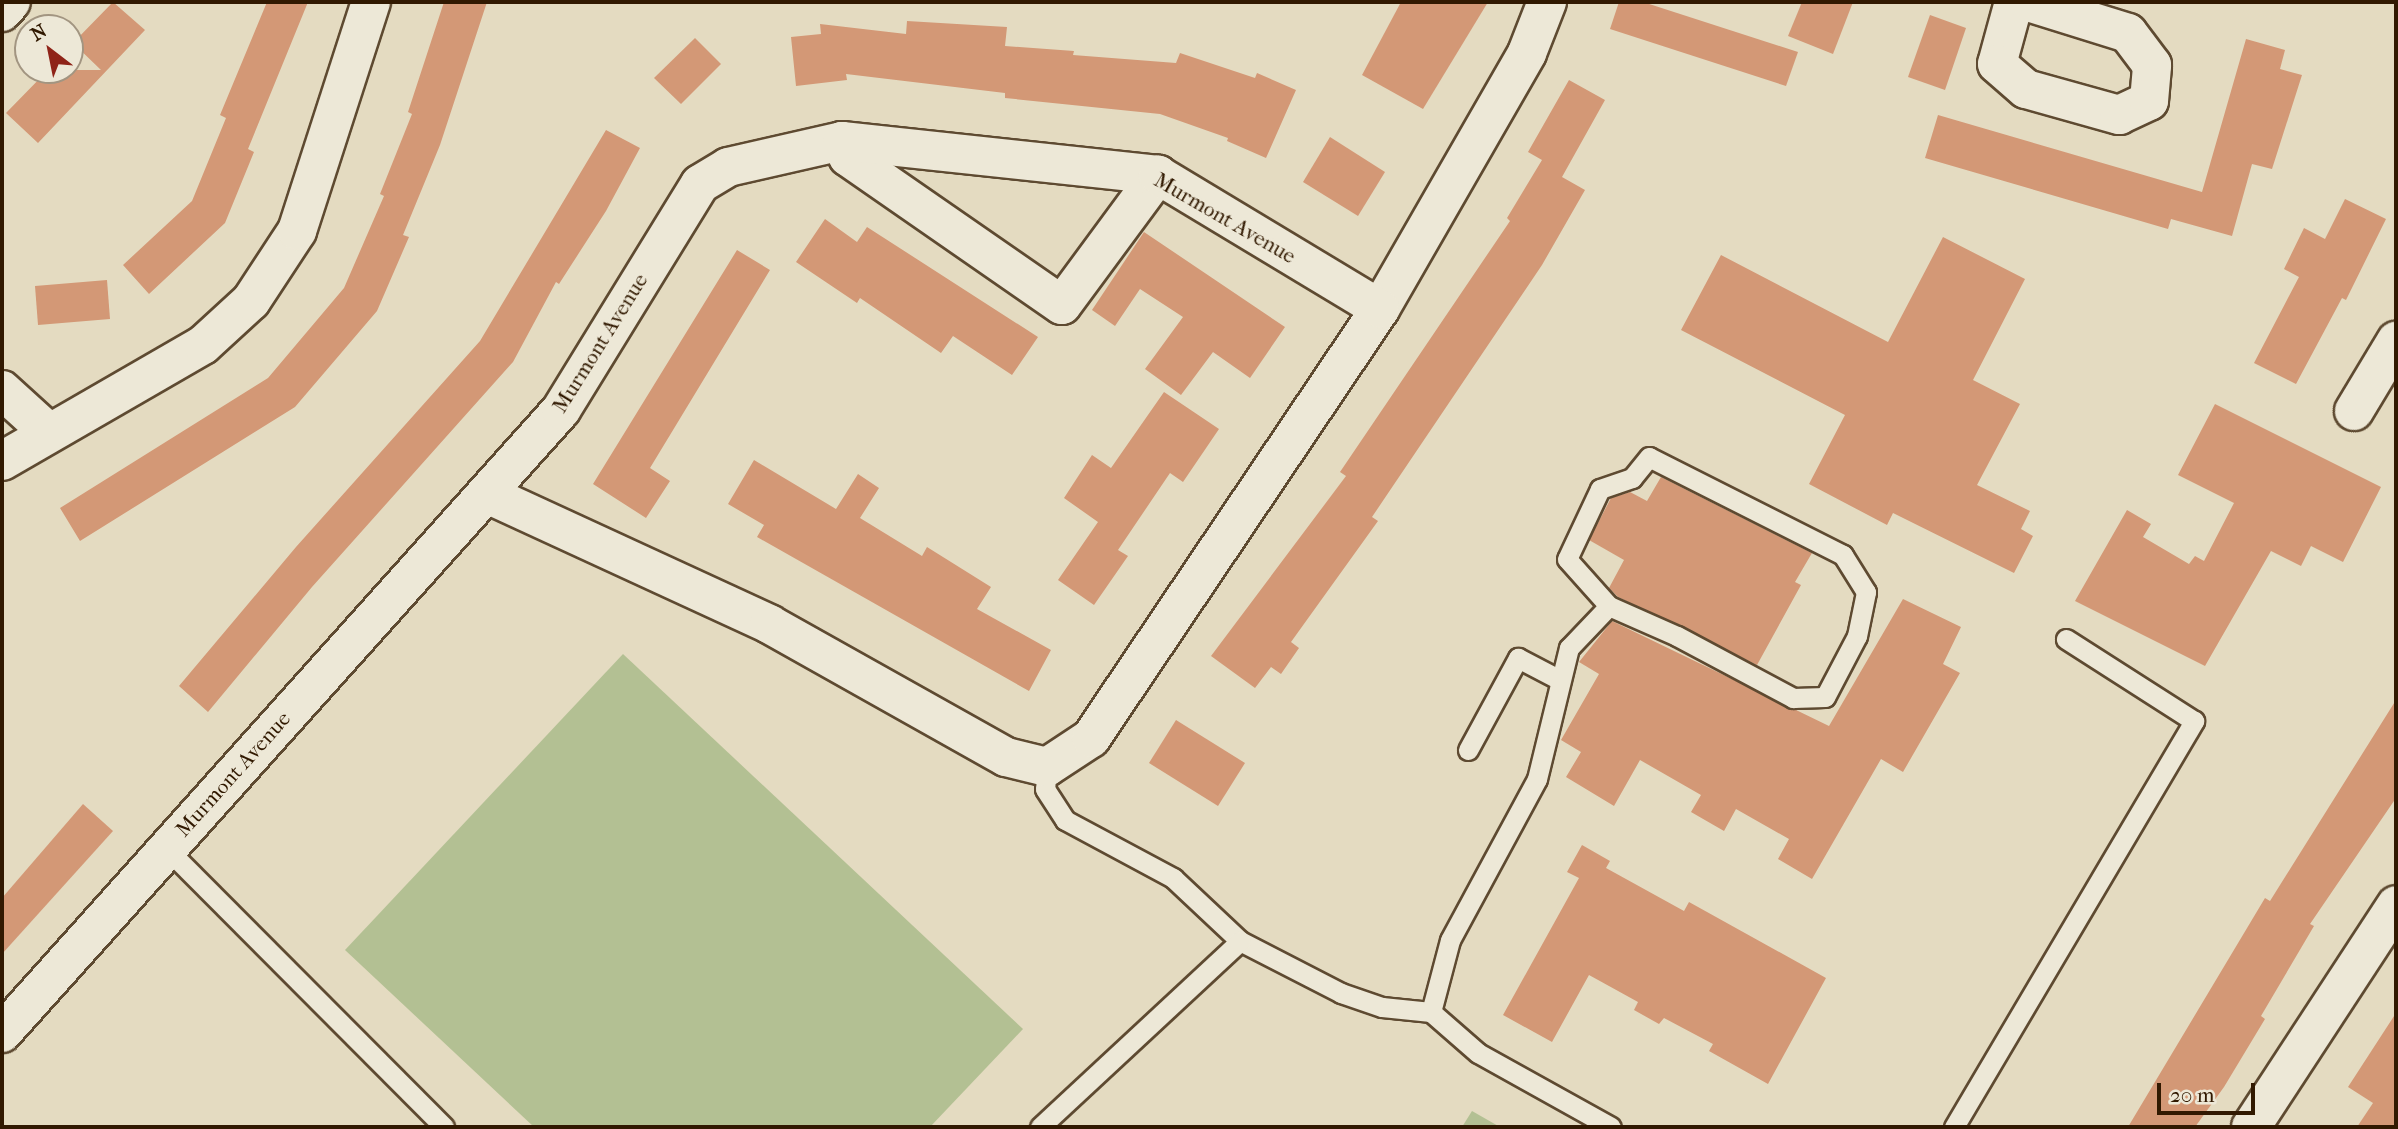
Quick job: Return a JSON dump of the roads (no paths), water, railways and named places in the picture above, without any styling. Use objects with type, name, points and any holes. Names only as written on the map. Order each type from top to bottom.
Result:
[{"type":"street","points":[[2,12],[11,2]]},
{"type":"street","points":[[2,461],[47,431],[203,345],[227,327],[272,274],[297,231],[371,2]]},
{"type":"street","points":[[487,494],[769,624],[1006,757],[1047,767],[1091,737],[1380,309],[1527,53],[1547,2]]},
{"type":"street","points":[[2014,2],[1997,64],[2026,89],[2119,116],[2149,101],[2152,65],[2128,33],[2028,2]]},
{"type":"street","points":[[842,141],[848,157],[1062,305],[1158,175]]},
{"type":"street","name":"Murmont Avenue","points":[[2,1033],[561,410],[700,184],[728,167],[842,141],[1158,175],[1380,309]]},
{"type":"street","points":[[2354,411],[2396,341]]},
{"type":"street","points":[[2,390],[47,431]]},
{"type":"street","points":[[2251,1127],[2396,905]]},
{"type":"lane","points":[[1649,457],[1843,555],[1866,592],[1857,636],[1825,697],[1793,698],[1609,606],[1567,559],[1600,489],[1632,478],[1649,457]]},
{"type":"lane","points":[[1431,1012],[1450,940],[1537,779],[1569,648],[1609,606]]},
{"type":"lane","points":[[1954,1127],[2194,721],[2066,639]]},
{"type":"lane","points":[[1468,750],[1518,658],[1560,680]]},
{"type":"lane","points":[[1047,767],[1045,789],[1065,820],[1173,878],[1240,941],[1341,993],[1382,1007],[1431,1012],[1478,1053],[1611,1127]]},
{"type":"lane","points":[[166,848],[444,1127]]},
{"type":"lane","points":[[1040,1127],[1240,941]]}]
